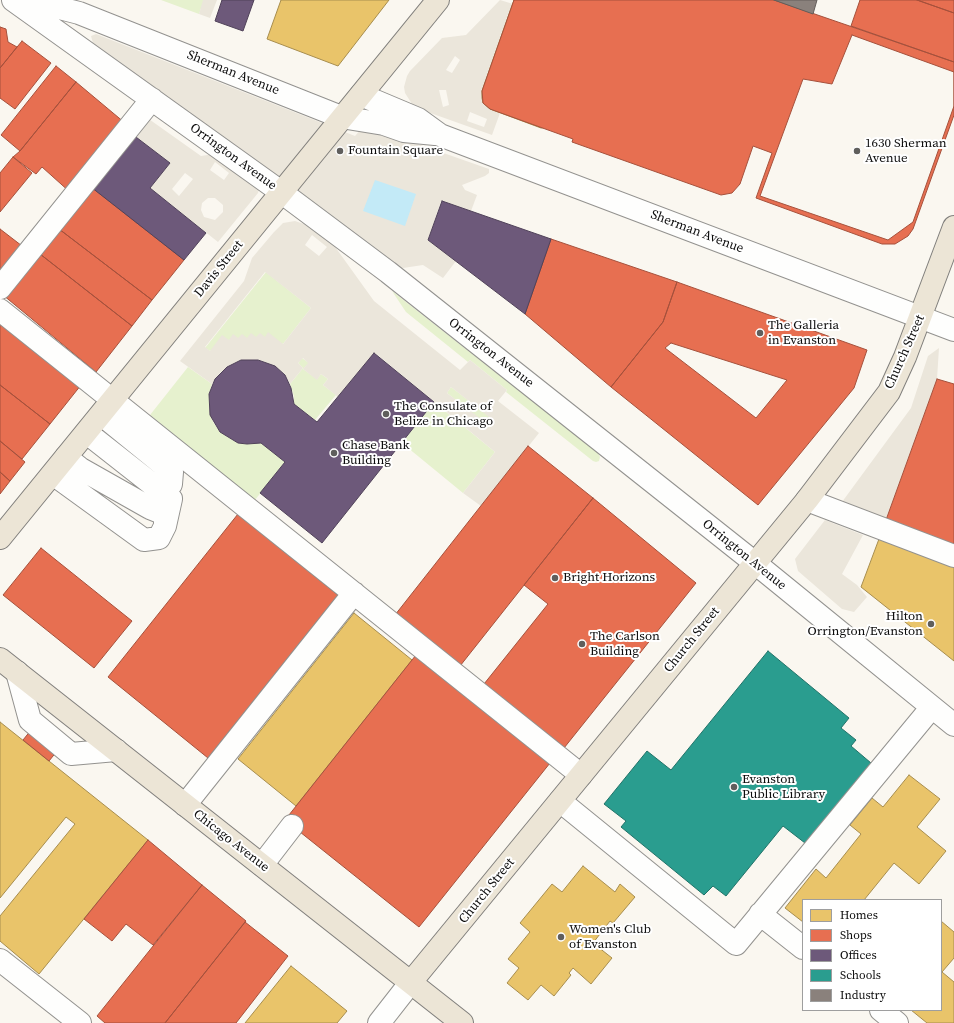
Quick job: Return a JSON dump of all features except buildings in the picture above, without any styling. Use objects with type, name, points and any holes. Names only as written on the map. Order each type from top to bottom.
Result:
[{"type":"main road","name":"Davis Street","points":[[0,538],[99,418],[341,117],[361,95],[438,0]]},
{"type":"main road","name":"Church Street","points":[[412,982],[806,500],[889,392],[921,317],[954,227]]},
{"type":"main road","name":"Chicago Avenue","points":[[0,659],[412,982],[462,1023]]},
{"type":"street","name":"Orrington Avenue","points":[[13,0],[281,192],[388,272],[755,563],[954,725]]},
{"type":"street","name":"Sherman Avenue","points":[[29,0],[79,13],[341,117],[384,124],[404,131],[440,135]]},
{"type":"street","name":"Sherman Avenue","points":[[361,95],[418,120],[440,135],[954,330]]},
{"type":"street","points":[[0,288],[152,100]]},
{"type":"street","points":[[0,310],[99,418],[171,491],[165,526],[159,538],[144,540],[53,474]]},
{"type":"street","points":[[99,418],[354,593],[581,775]]},
{"type":"street","points":[[66,457],[81,469],[150,508],[164,514],[165,526]]},
{"type":"street","points":[[806,500],[954,556]]},
{"type":"street","points":[[186,804],[354,593]]},
{"type":"street","points":[[17,672],[30,720],[71,754],[116,750]]},
{"type":"street","points":[[560,801],[736,944],[932,707]]},
{"type":"street","points":[[262,865],[292,826]]},
{"type":"street","points":[[760,914],[802,947]]},
{"type":"street","points":[[0,960],[80,1023]]},
{"type":"street","name":"Church Street","points":[[379,1023],[412,982]]},
{"type":"street","points":[[882,1011],[898,1023]]},
{"type":"green space","points":[[161,0],[204,0],[199,14]]},
{"type":"green space","points":[[266,272],[311,308],[283,344],[264,337],[229,340],[210,351],[205,348]]},
{"type":"green space","points":[[392,291],[598,453],[600,457],[599,461],[593,461],[506,392],[507,390],[470,360],[468,362],[406,312]]},
{"type":"green space","points":[[302,358],[309,363],[303,369],[317,379],[321,374],[328,379],[323,385],[336,395],[315,420],[294,404],[294,396],[290,384],[303,368],[298,363]]},
{"type":"green space","points":[[188,367],[212,384],[209,394],[209,408],[213,422],[220,432],[238,443],[261,443],[285,462],[255,500],[150,415]]},
{"type":"green space","points":[[451,387],[490,417],[485,423],[447,393]]},
{"type":"green space","points":[[434,402],[495,452],[463,493],[402,443]]},
{"type":"shaded area","points":[[203,0],[217,0],[210,18],[199,14]]},
{"type":"shaded area","points":[[500,0],[513,4],[482,91],[483,103],[500,113],[492,135],[422,110],[412,104],[405,93],[404,87],[410,71],[442,38],[466,35]],"holes":[[[455,56],[460,60],[452,73],[446,70]],[[439,90],[446,90],[449,105],[443,107]],[[470,112],[487,119],[484,127],[467,121]]]},
{"type":"shaded area","name":"Fountain Square","points":[[96,34],[355,136],[362,128],[378,130],[489,169],[489,173],[485,176],[462,185],[465,190],[477,195],[471,211],[441,201],[428,240],[456,261],[443,278],[423,265],[403,268],[397,267],[269,170],[93,43],[91,36]]},
{"type":"shaded area","points":[[146,117],[201,156],[214,154],[259,189],[258,193],[218,242],[150,188],[170,163],[132,134]],"holes":[[[215,162],[229,173],[224,180],[210,170]],[[185,173],[193,179],[179,196],[172,189]],[[208,198],[215,198],[223,205],[223,212],[215,220],[204,217],[201,210],[202,203]]]},
{"type":"shaded area","points":[[295,221],[307,225],[333,244],[374,301],[460,370],[470,360],[507,390],[498,401],[539,433],[481,506],[463,493],[495,452],[375,353],[338,397],[323,385],[328,379],[321,374],[317,380],[303,369],[308,363],[303,358],[298,363],[303,368],[290,384],[285,375],[275,366],[258,360],[241,360],[230,365],[220,373],[212,384],[180,361],[244,281],[252,258],[283,223]],"holes":[[[312,235],[327,247],[319,256],[305,245]],[[265,272],[311,308],[283,344],[268,332],[265,337],[260,333],[256,337],[251,333],[247,338],[242,334],[238,338],[233,334],[229,340],[222,335],[210,351],[205,347]],[[451,387],[489,417],[485,422],[447,393]]]},
{"type":"shaded area","points":[[939,348],[937,379],[886,520],[842,502],[911,408],[928,356]]},
{"type":"shaded area","points":[[825,520],[863,535],[842,574],[857,585],[867,597],[854,612],[842,609],[798,571],[795,559]]},
{"type":"water","points":[[375,180],[416,194],[405,226],[363,211]]},
{"type":"place","name":"Fountain Square","points":[[340,151]]},
{"type":"place","name":"1630 Sherman Avenue","points":[[857,151]]},
{"type":"place","name":"The Galleria in Evanston","points":[[760,333]]},
{"type":"place","name":"The Consulate of Belize in Chicago","points":[[386,414]]},
{"type":"place","name":"Chase Bank Building","points":[[334,453]]},
{"type":"place","name":"Bright Horizons","points":[[555,578]]},
{"type":"place","name":"Hilton Orrington/Evanston","points":[[931,624]]},
{"type":"place","name":"The Carlson Building","points":[[582,644]]},
{"type":"place","name":"Evanston Public Library","points":[[734,787]]},
{"type":"place","name":"Women's Club of Evanston","points":[[561,937]]}]
